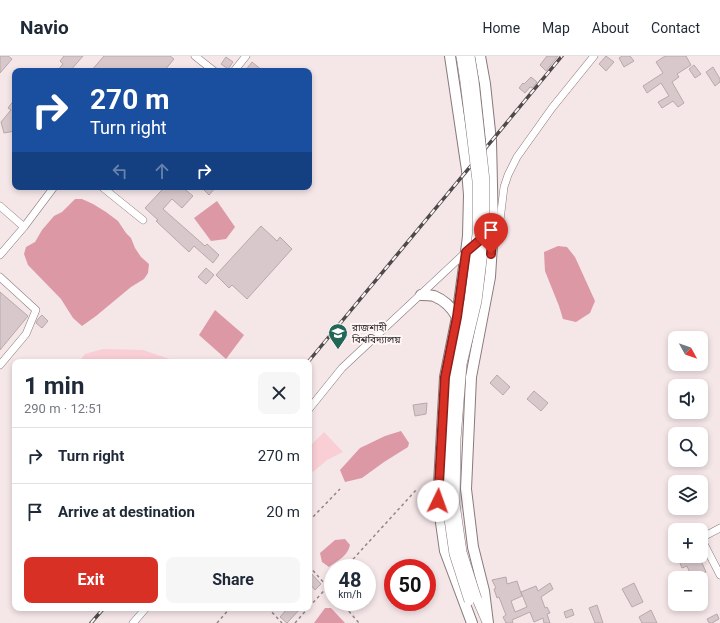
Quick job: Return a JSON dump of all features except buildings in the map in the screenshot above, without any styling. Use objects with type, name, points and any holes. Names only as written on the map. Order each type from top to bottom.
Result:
[{"type":"main road","points":[[450,56],[467,170],[469,195],[468,236],[457,317],[445,377],[438,501],[445,551],[473,623]]},
{"type":"main road","points":[[480,56],[485,84],[491,141],[493,229],[490,277],[471,377],[466,489],[473,547],[484,591],[488,623]]},
{"type":"main road","points":[[421,295],[434,296],[446,303],[454,310],[457,317]]},
{"type":"street","points":[[195,56],[210,68]]},
{"type":"street","points":[[236,68],[246,56]]},
{"type":"street","points":[[461,56],[477,181],[477,234],[469,300],[454,363],[448,439],[447,505],[454,554],[473,600],[488,623]]},
{"type":"street","points":[[470,56],[485,181],[485,235],[477,301],[462,364],[456,440],[456,504],[462,552],[473,600],[473,623]]},
{"type":"street","points":[[312,405],[342,368],[497,225],[500,220],[504,187],[517,157],[552,108],[594,56]]},
{"type":"street","points":[[0,255],[52,190]]},
{"type":"street","points":[[106,190],[143,220]]},
{"type":"street","points":[[0,206],[24,226]]},
{"type":"street","points":[[0,278],[36,310],[26,334],[0,365]]},
{"type":"street","points":[[708,534],[720,528]]},
{"type":"street","points":[[708,552],[720,575]]},
{"type":"street","points":[[133,623],[143,611]]},
{"type":"path","points":[[312,518],[340,489]]},
{"type":"path","points":[[353,559],[417,489]]},
{"type":"path","points":[[312,569],[324,583]]},
{"type":"path","points":[[312,605],[324,591]]},
{"type":"path","points":[[217,623],[227,611]]},
{"type":"path","points":[[271,611],[282,623]]},
{"type":"path","points":[[295,623],[306,611]]},
{"type":"path","points":[[349,611],[359,623]]},
{"type":"shaded area","points":[[75,199],[82,199],[93,204],[118,221],[131,238],[141,257],[149,264],[148,273],[144,279],[131,287],[82,326],[73,318],[61,299],[28,265],[24,254],[26,247],[35,242],[42,230],[54,216],[62,212]]},
{"type":"shaded area","points":[[217,201],[235,227],[226,239],[211,241],[194,218]]},
{"type":"shaded area","points":[[558,246],[567,247],[575,257],[595,301],[590,313],[576,322],[563,319],[545,271],[544,252]]},
{"type":"shaded area","points":[[215,310],[244,335],[226,359],[199,335]]},
{"type":"shaded area","points":[[103,349],[143,350],[169,359],[81,359],[85,354]]},
{"type":"shaded area","points":[[401,431],[409,443],[408,447],[362,478],[345,482],[340,470],[360,448],[385,436]]},
{"type":"shaded area","points":[[324,432],[343,452],[327,460],[313,472],[312,444]]},
{"type":"shaded area","points":[[345,539],[350,545],[349,549],[340,559],[324,559],[324,563],[322,562],[320,553],[335,540]]},
{"type":"shaded area","points":[[324,609],[324,611],[334,611],[345,623],[314,623]]},
{"type":"railway","points":[[310,359],[562,56]]},
{"type":"railway","points":[[91,623],[101,611]]},
{"type":"place","name":"রাজশাহী বিশ্ববিদ্যালয়","points":[[338,350]]},
{"type":"route","points":[[438,501],[445,377],[457,317],[466,252],[493,229],[491,254]]}]
